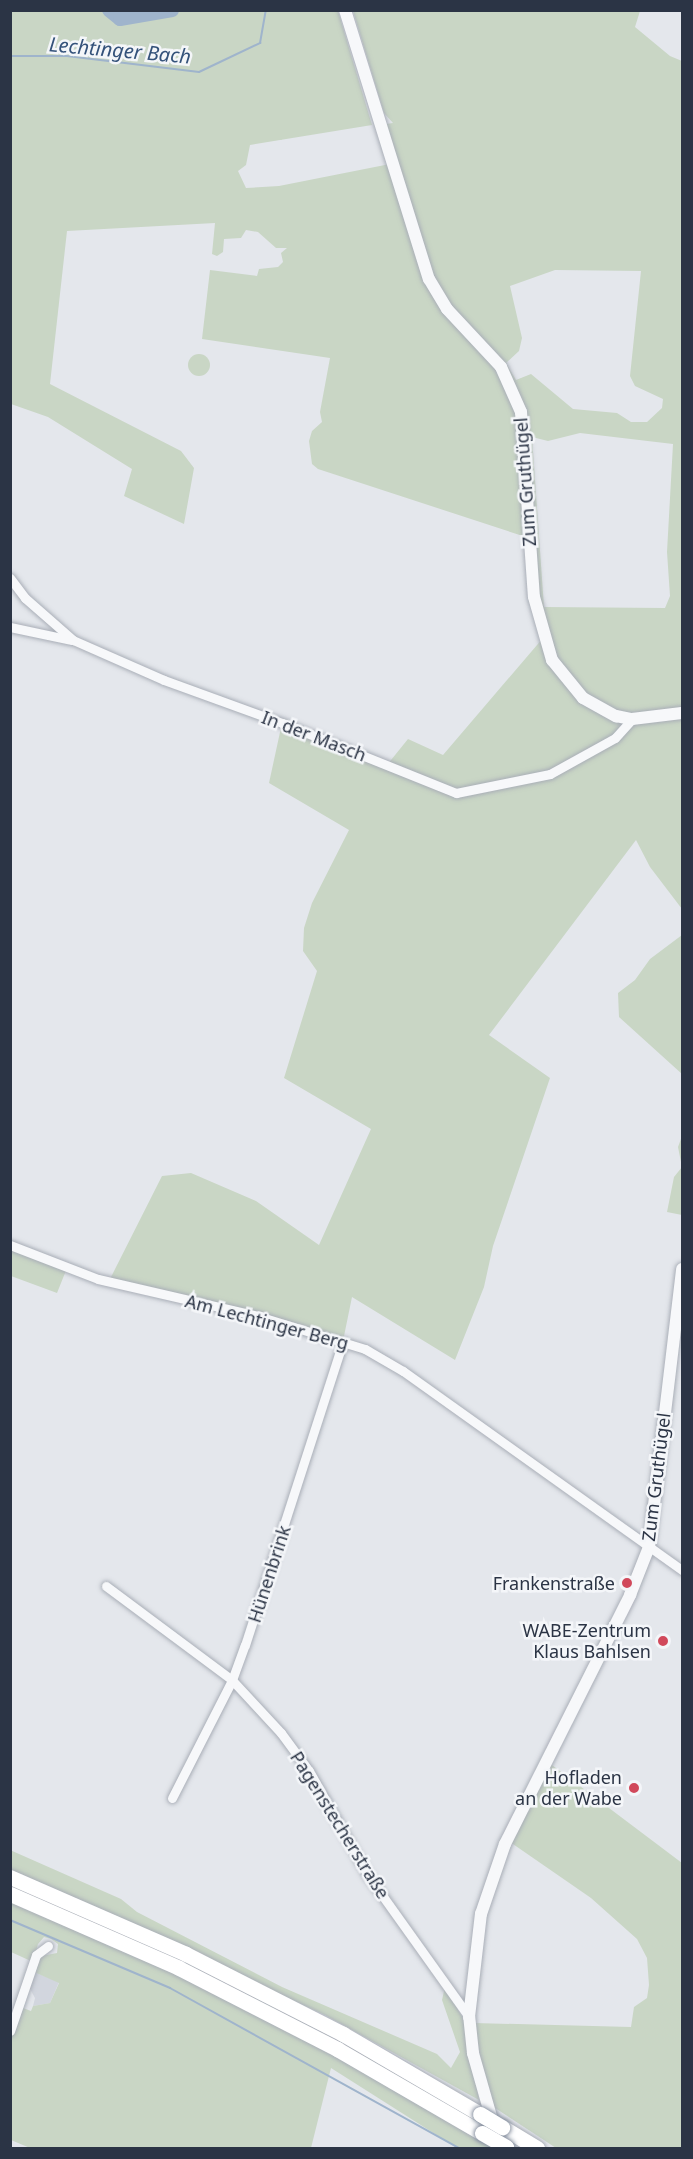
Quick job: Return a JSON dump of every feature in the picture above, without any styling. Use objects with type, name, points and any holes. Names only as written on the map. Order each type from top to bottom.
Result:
[{"type":"highway","points":[[10,1877],[186,1954],[343,2034],[537,2148]]},
{"type":"highway","points":[[10,1894],[180,1968],[337,2049],[505,2148]]},
{"type":"street","name":"Zum Gruthügel","points":[[345,10],[429,280],[447,309],[501,367],[520,412],[534,597],[543,638],[560,674],[583,698],[597,708],[632,719],[682,712]]},
{"type":"street","name":"In der Masch","points":[[10,578],[25,598],[73,640],[164,680],[282,723],[456,793],[550,774],[615,738],[632,719]]},
{"type":"street","points":[[10,627],[73,640]]},
{"type":"street","name":"Am Lechtinger Berg","points":[[10,1245],[98,1279],[258,1316],[343,1341],[403,1371],[649,1547]]},
{"type":"street","name":"Zum Gruthügel","points":[[505,2148],[473,2053],[469,2017],[481,1914],[499,1860],[630,1595],[649,1547],[682,1269]]},
{"type":"street","name":"Hünenbrink","points":[[172,1798],[232,1680],[274,1560],[343,1341]]},
{"type":"street","points":[[649,1547],[682,1570]]},
{"type":"street","name":"Pagenstecherstraße","points":[[106,1586],[232,1680],[296,1752],[367,1874],[469,2017]]},
{"type":"street","points":[[10,2031],[36,1955],[48,1946]]},
{"type":"shaded area","points":[[34,1972],[59,1982],[50,2003],[33,2006],[35,1998],[29,1987]]},
{"type":"green space","points":[[11,11],[338,11],[372,125],[250,145],[246,165],[238,171],[246,188],[279,186],[390,164],[379,125],[393,123],[384,113],[353,11],[640,11],[635,27],[670,56],[682,61],[682,909],[650,867],[636,840],[489,1035],[550,1078],[493,1246],[484,1287],[455,1360],[352,1297],[343,1341],[109,1281],[162,1176],[191,1173],[256,1201],[319,1245],[371,1129],[284,1078],[317,971],[303,951],[304,928],[312,903],[349,830],[269,783],[282,723],[387,765],[408,739],[443,755],[543,638],[529,538],[318,469],[312,464],[309,441],[312,431],[322,422],[320,412],[330,358],[202,339],[210,270],[257,276],[259,269],[278,267],[283,262],[281,253],[287,248],[276,248],[258,232],[246,230],[241,238],[224,239],[223,252],[217,256],[212,254],[215,223],[67,231],[50,384],[181,451],[194,468],[184,524],[124,496],[132,469],[48,417],[11,404]],"holes":[[[555,270],[641,271],[630,376],[635,386],[663,399],[662,408],[647,422],[631,422],[617,413],[573,409],[531,374],[516,380],[506,363],[519,351],[522,338],[510,286]],[[580,433],[673,444],[667,552],[670,596],[665,608],[544,607],[532,437],[548,441]]]},
{"type":"green space","points":[[199,354],[207,357],[210,365],[207,373],[199,376],[191,373],[188,365],[191,357]]},
{"type":"green space","points":[[682,935],[682,1074],[619,1017],[618,993],[635,980],[650,959]]},
{"type":"green space","points":[[682,1136],[682,1167],[678,1147]]},
{"type":"green space","points":[[682,1167],[682,1215],[667,1212],[674,1177]]},
{"type":"green space","points":[[11,1245],[67,1268],[57,1293],[11,1276]]},
{"type":"green space","points":[[548,1762],[682,1863],[682,2148],[556,2148],[489,2104],[474,2023],[631,2027],[634,2007],[647,1998],[649,1985],[647,1958],[637,1939],[591,1898],[510,1842]]},
{"type":"green space","points":[[10,1850],[121,1899],[137,1912],[282,1987],[437,2054],[451,2068],[460,2052],[442,2000],[445,1987],[465,2022],[479,2100],[325,2015],[11,1870]]},
{"type":"green space","points":[[11,1901],[152,1962],[333,2055],[492,2148],[457,2148],[331,2068],[311,2148],[30,2148],[11,2140],[10,2040],[23,2008],[31,2011],[33,2006],[50,2003],[59,1983],[34,1972],[41,1956],[57,1953],[58,1944],[51,1939],[44,1937],[38,1944],[33,1962],[11,1952]]},
{"type":"waterway","points":[[109,10],[120,19],[172,10]]},
{"type":"waterway","name":"Lechtinger Bach","points":[[10,56],[67,56],[199,72],[260,43],[266,10]]},
{"type":"waterway","points":[[10,1920],[170,1988],[459,2148]]},
{"type":"place","name":"Frankenstraße","points":[[627,1583]]},
{"type":"place","name":"WABE-Zentrum Klaus Bahlsen","points":[[663,1641]]},
{"type":"place","name":"Hofladen an der Wabe","points":[[634,1788]]}]
